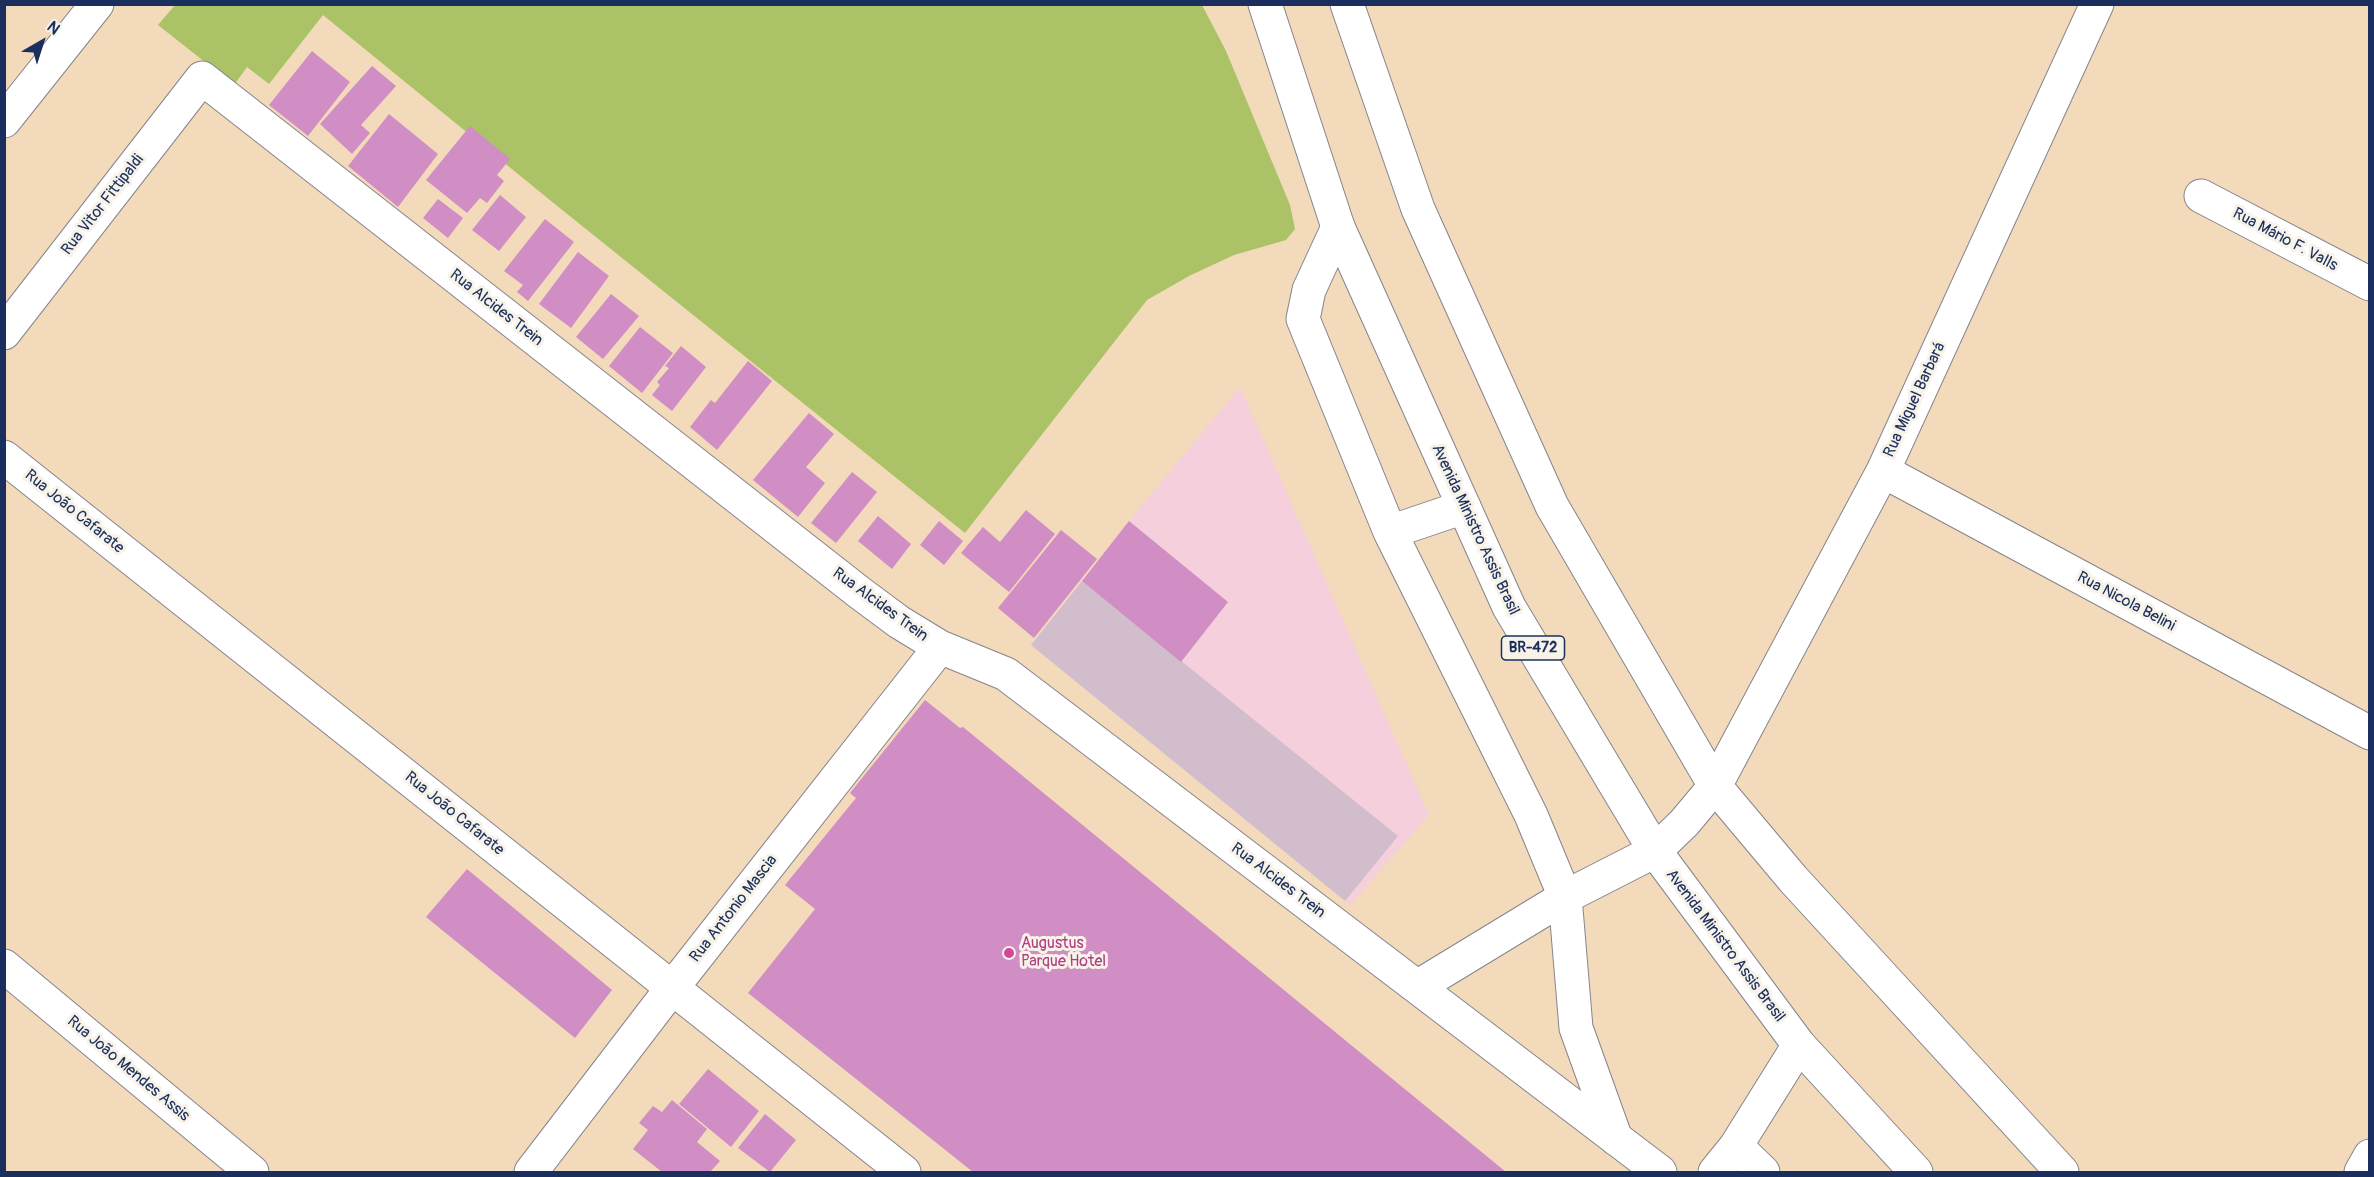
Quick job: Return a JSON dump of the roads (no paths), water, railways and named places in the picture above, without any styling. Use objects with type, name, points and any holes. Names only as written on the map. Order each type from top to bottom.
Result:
[{"type":"main road","points":[[4,121],[97,4]]},
{"type":"main road","name":"BR-472","points":[[1247,4],[1280,50]]},
{"type":"main road","name":"Avenida Ministro Assis Brasil","points":[[1265,4],[1338,227],[1509,607],[1655,851],[1799,1045],[1916,1173]]},
{"type":"main road","points":[[1347,4],[1418,209],[1552,506],[1715,786],[1793,879],[2062,1173]]},
{"type":"main road","name":"Rua Miguel Barbará","points":[[1417,987],[1565,897],[1655,851],[1684,823],[1715,786],[1883,471],[2097,4]]},
{"type":"main road","name":"Rua Vitor Fittipaldi","points":[[4,333],[202,78]]},
{"type":"main road","name":"Rua Alcides Trein","points":[[202,78],[860,593],[899,622],[940,647],[1006,674],[1660,1173]]},
{"type":"main road","name":"Rua Mário F. Valls","points":[[2201,196],[2370,284]]},
{"type":"main road","points":[[1338,227],[1309,290],[1303,319],[1390,532],[1531,815],[1565,897],[1576,1028],[1616,1139]]},
{"type":"main road","name":"Rua João Cafarate","points":[[4,457],[904,1173]]},
{"type":"main road","name":"Rua Nicola Belini","points":[[1883,471],[2370,733]]},
{"type":"main road","points":[[1390,532],[1464,507]]},
{"type":"main road","name":"Rua Antonio Mascia","points":[[531,1173],[672,988],[940,647]]},
{"type":"main road","name":"Rua João Mendes Assis","points":[[4,966],[252,1173]]},
{"type":"main road","points":[[1715,1173],[1736,1146],[1799,1045]]},
{"type":"main road","points":[[1736,1146],[1763,1173]]},
{"type":"main road","points":[[2361,1173],[2370,1156]]},
{"type":"place","name":"Augustus Parque Hotel","points":[[1009,953]]}]
